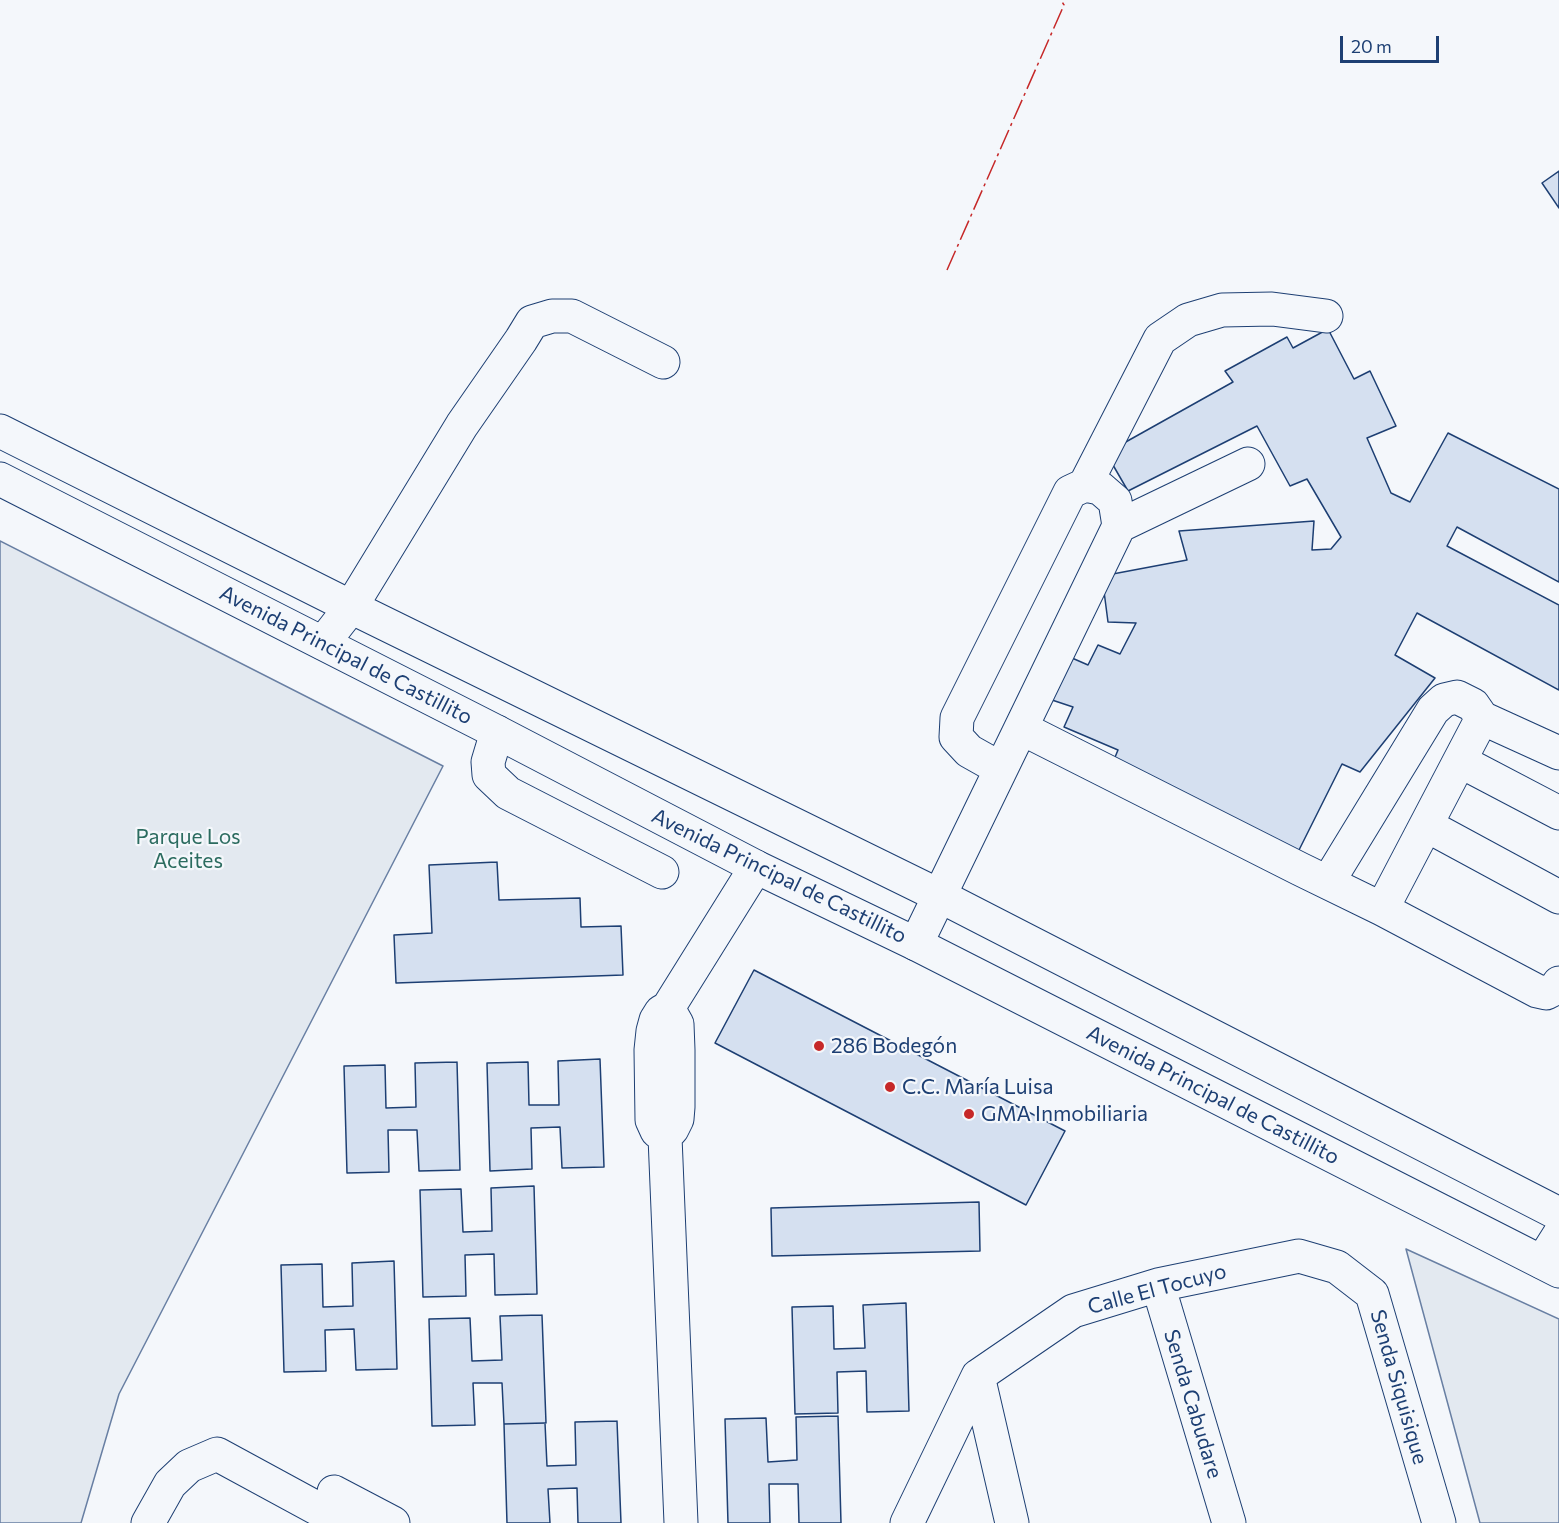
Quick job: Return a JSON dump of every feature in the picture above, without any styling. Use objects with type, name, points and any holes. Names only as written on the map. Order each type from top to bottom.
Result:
[{"type":"main road","points":[[1085,485],[1160,339],[1188,320],[1222,310],[1272,309],[1326,316]]},
{"type":"main road","points":[[323,643],[351,607],[462,425],[532,322],[552,316],[573,316],[663,362]]},
{"type":"main road","name":"Avenida Principal de Castillito","points":[[0,431],[351,607],[940,896],[1559,1214]]},
{"type":"main road","points":[[1119,526],[1248,464]]},
{"type":"main road","name":"Avenida Principal de Castillito","points":[[0,479],[497,732],[756,867],[916,944],[1551,1267]]},
{"type":"main road","points":[[916,944],[1002,769],[1119,526],[1115,501],[1100,488],[1085,485],[1070,492],[957,718],[956,737],[969,751],[1002,769]]},
{"type":"main road","points":[[1328,882],[1433,710],[1444,700],[1457,697],[1473,705],[1482,718],[1559,753]]},
{"type":"main road","points":[[1382,909],[1482,718]]},
{"type":"main road","points":[[1021,728],[1382,909],[1537,991],[1546,993],[1556,988],[1559,982]]},
{"type":"main road","points":[[497,732],[488,762],[489,775],[508,793],[662,872]]},
{"type":"main road","points":[[1460,761],[1559,813]]},
{"type":"main road","points":[[1426,825],[1559,897]]},
{"type":"main road","points":[[681,1523],[665,1137],[677,1119],[678,1030],[668,1008],[756,867]]},
{"type":"main road","points":[[1551,1267],[1559,1235]]},
{"type":"main road","name":"Calle El Tocuyo","points":[[907,1523],[978,1376],[1073,1311],[1158,1285],[1299,1256],[1337,1267]]},
{"type":"main road","name":"Senda Siquisique","points":[[1337,1267],[1372,1294],[1439,1523]]},
{"type":"main road","name":"Senda Cabudare","points":[[1158,1285],[1229,1523]]},
{"type":"main road","points":[[978,1376],[1012,1523]]},
{"type":"main road","points":[[148,1523],[170,1484],[189,1466],[217,1454],[344,1523]]},
{"type":"main road","points":[[334,1492],[393,1523]]},
{"type":"green space","name":"Parque Los Aceites","points":[[0,541],[443,766],[119,1394],[81,1523],[0,1523]]},
{"type":"green space","points":[[1406,1249],[1559,1319],[1559,1523],[1480,1523]]},
{"type":"building","points":[[1559,171],[1559,208],[1542,183]]},
{"type":"building","points":[[1328,329],[1354,379],[1370,371],[1396,426],[1367,438],[1391,493],[1410,502],[1448,433],[1559,489],[1559,582],[1457,527],[1447,546],[1559,605],[1559,690],[1417,613],[1395,655],[1435,678],[1360,772],[1342,764],[1298,852],[1113,762],[1118,750],[1064,727],[1073,707],[1052,700],[1072,658],[1088,665],[1098,645],[1120,654],[1136,623],[1108,622],[1102,576],[1187,560],[1179,531],[1314,521],[1312,550],[1331,549],[1341,537],[1307,479],[1290,486],[1257,426],[1128,491],[1106,453],[1233,382],[1225,371],[1287,337],[1293,348]]},
{"type":"building","points":[[497,862],[499,900],[580,898],[581,927],[621,926],[623,975],[396,983],[394,935],[432,933],[429,865]]},
{"type":"building","name":"C.C. María Luisa","points":[[754,970],[1065,1131],[1026,1205],[715,1043]]},
{"type":"building","points":[[600,1059],[604,1167],[562,1168],[560,1127],[531,1128],[532,1169],[490,1171],[487,1063],[528,1062],[529,1105],[559,1105],[558,1061]]},
{"type":"building","points":[[457,1062],[460,1170],[419,1171],[417,1130],[388,1130],[389,1172],[347,1173],[344,1066],[385,1065],[386,1108],[416,1107],[415,1063]]},
{"type":"building","points":[[534,1186],[537,1294],[495,1295],[494,1254],[465,1255],[466,1296],[423,1297],[420,1190],[461,1189],[463,1232],[492,1231],[491,1188]]},
{"type":"building","points":[[979,1202],[980,1251],[772,1256],[771,1208]]},
{"type":"building","points":[[394,1261],[397,1369],[356,1370],[354,1329],[325,1330],[326,1371],[284,1372],[281,1265],[322,1264],[323,1307],[353,1306],[352,1263]]},
{"type":"building","points":[[906,1303],[909,1411],[867,1412],[866,1371],[837,1372],[838,1413],[795,1414],[792,1307],[833,1306],[834,1349],[865,1348],[863,1305]]},
{"type":"building","points":[[542,1315],[546,1423],[504,1424],[502,1383],[473,1383],[475,1425],[432,1426],[429,1319],[470,1318],[472,1361],[502,1360],[500,1316]]},
{"type":"building","points":[[838,1416],[841,1523],[799,1523],[798,1484],[769,1484],[770,1523],[728,1523],[725,1419],[766,1418],[768,1462],[797,1460],[796,1417]]},
{"type":"building","points":[[617,1421],[621,1523],[578,1523],[577,1488],[548,1489],[550,1523],[507,1523],[504,1424],[545,1423],[547,1466],[576,1465],[575,1422]]},
{"type":"power","points":[[947,270],[1064,5],[1061,0]]},
{"type":"place","name":"286 Bodegón","points":[[819,1046]]},
{"type":"place","name":"C.C. María Luisa","points":[[890,1087]]},
{"type":"place","name":"GMA Inmobiliaria","points":[[969,1114]]}]
